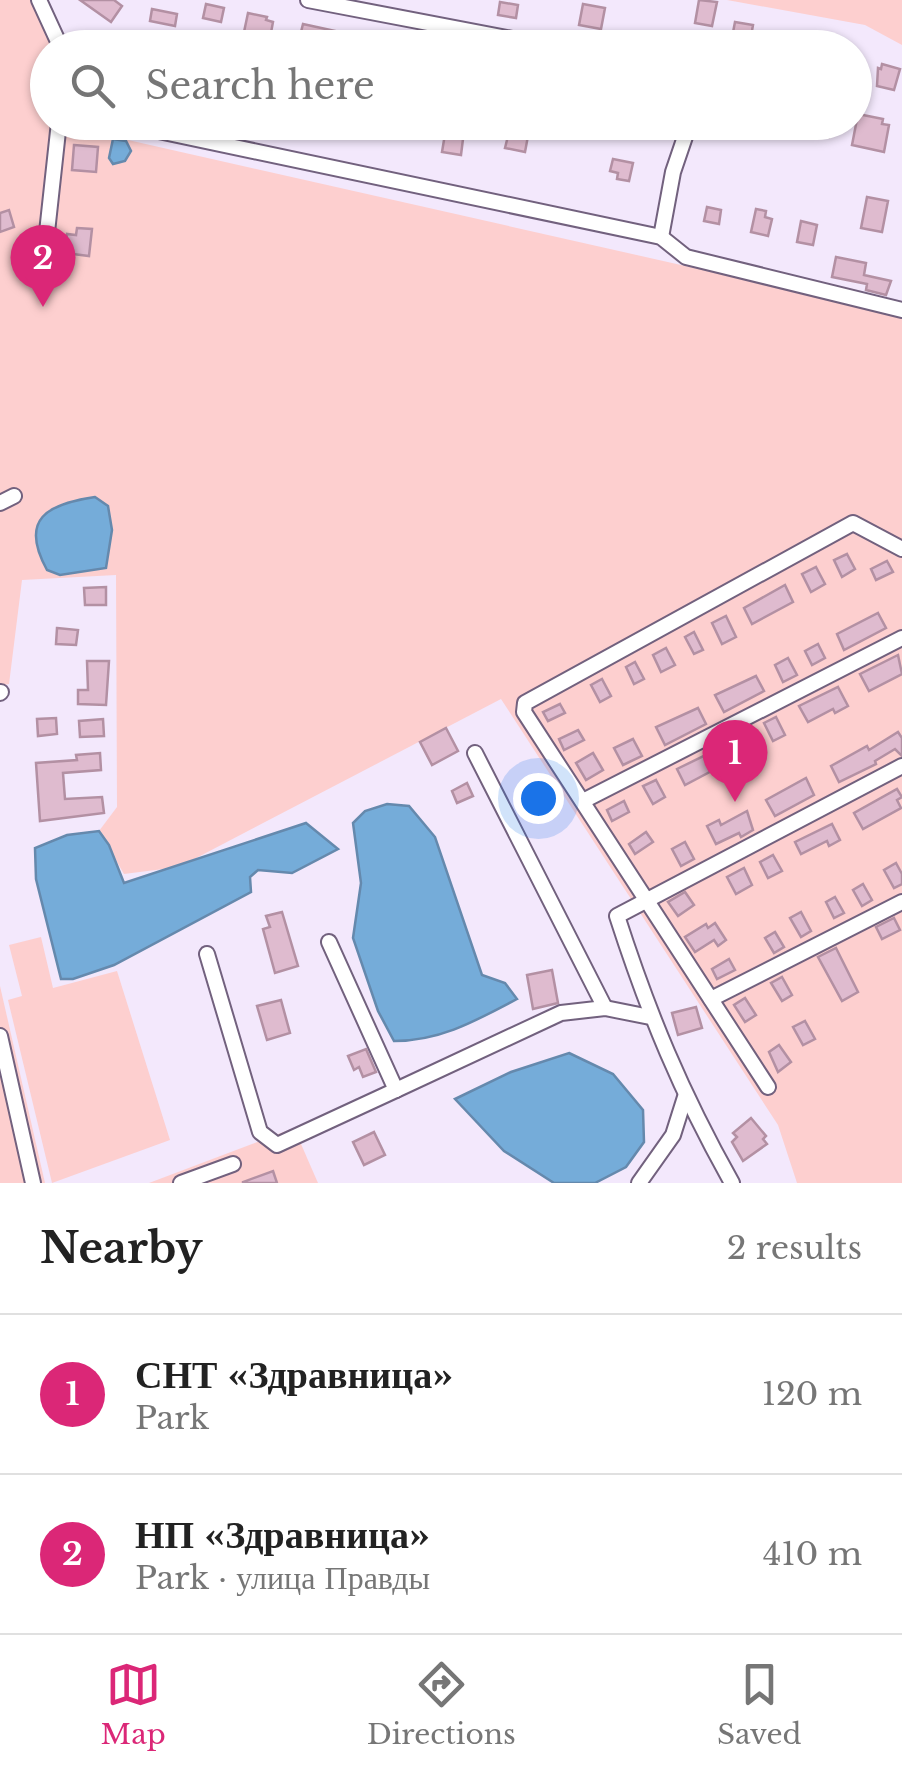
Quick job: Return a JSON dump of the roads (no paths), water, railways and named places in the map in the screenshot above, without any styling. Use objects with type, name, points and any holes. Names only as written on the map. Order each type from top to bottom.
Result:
[{"type":"street","points":[[39,0],[52,30]]},
{"type":"street","points":[[308,0],[465,30]]},
{"type":"street","points":[[43,269],[57,140]]},
{"type":"street","points":[[201,140],[662,237],[686,257],[902,310]]},
{"type":"street","points":[[662,237],[673,172],[684,140]]},
{"type":"street","points":[[768,1086],[524,712],[525,703],[852,522],[902,549]]},
{"type":"street","points":[[583,801],[902,638]]},
{"type":"street","points":[[476,753],[604,1008]]},
{"type":"street","points":[[732,1183],[685,1097],[650,1017],[617,916],[902,766]]},
{"type":"street","points":[[710,999],[902,902]]},
{"type":"street","points":[[329,942],[396,1090]]},
{"type":"street","points":[[207,954],[260,1132],[276,1144],[561,1012],[604,1008],[650,1017]]},
{"type":"street","points":[[0,1036],[33,1183]]},
{"type":"street","points":[[639,1183],[673,1135],[685,1097]]},
{"type":"street","points":[[181,1183],[232,1164]]},
{"type":"water","points":[[113,140],[126,141],[131,151],[125,161],[113,164],[109,158]]},
{"type":"water","points":[[95,497],[108,506],[112,530],[106,568],[60,575],[47,570],[36,538],[42,517],[63,504]]},
{"type":"water","points":[[387,804],[409,806],[435,837],[482,975],[505,983],[517,999],[458,1028],[411,1040],[394,1041],[378,1011],[353,938],[361,883],[353,823],[365,811]]},
{"type":"water","points":[[306,823],[338,849],[292,873],[258,870],[250,877],[251,892],[114,965],[73,979],[61,979],[36,879],[35,848],[67,835],[99,831],[124,883]]},
{"type":"water","points":[[569,1053],[613,1074],[643,1110],[644,1142],[626,1167],[595,1183],[554,1183],[504,1151],[455,1099],[511,1072]]},
{"type":"place","name":"НП «Здравница»","points":[[43,307]]},
{"type":"place","name":"СНТ «Здравница»","points":[[735,802]]}]
